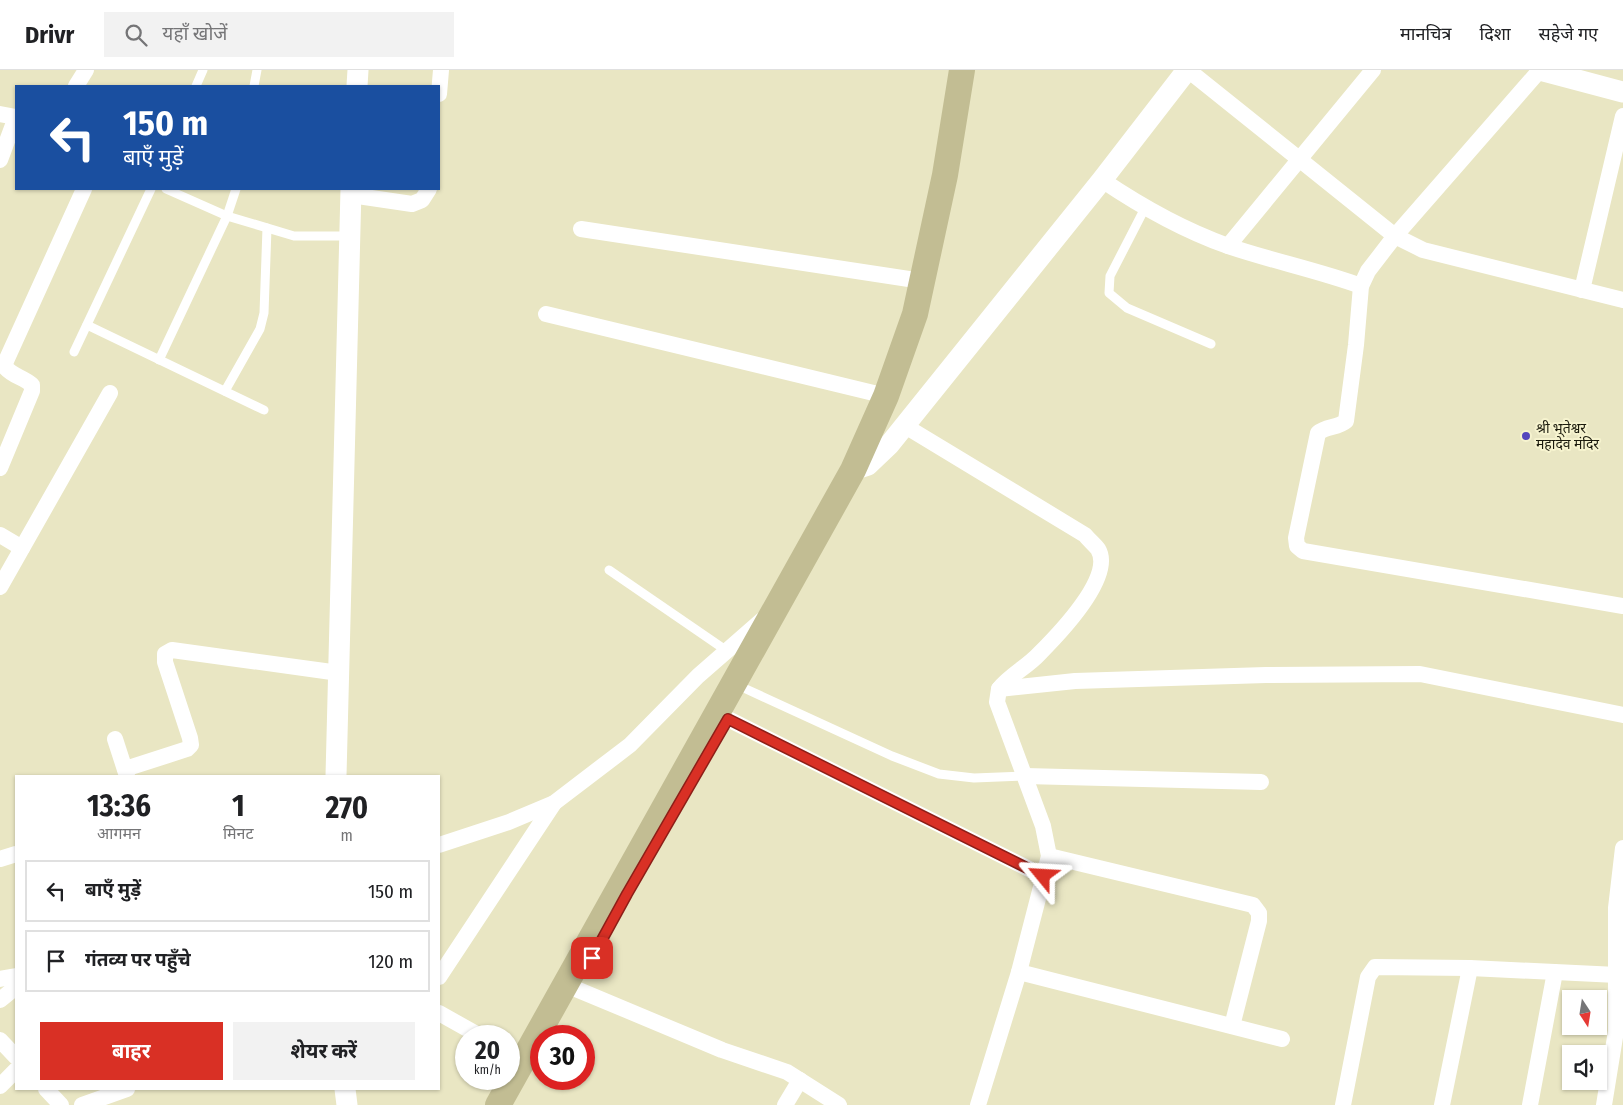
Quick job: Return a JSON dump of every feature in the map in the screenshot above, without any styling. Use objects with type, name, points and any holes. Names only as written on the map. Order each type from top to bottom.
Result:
[{"type":"main road","points":[[498,1105],[621,895],[780,604],[860,468],[912,322],[945,175],[962,70]]},
{"type":"main road","points":[[556,1025],[621,895],[746,689],[804,588],[909,366],[924,317],[957,175],[977,70]]},
{"type":"main road","points":[[514,1105],[527,1058]]},
{"type":"street","points":[[77,85],[86,70]]},
{"type":"street","points":[[357,85],[358,70]]},
{"type":"street","points":[[440,85],[441,70]]},
{"type":"street","points":[[860,468],[889,445],[905,426],[1188,70],[1395,236],[1423,250],[1623,300]]},
{"type":"street","points":[[1228,246],[1301,160],[1373,70]]},
{"type":"street","points":[[1623,92],[1540,70],[1376,259],[1361,286],[1356,345],[1346,421],[1341,425],[1323,429],[1318,433],[1296,538],[1297,546],[1303,551],[1623,606]]},
{"type":"street","points":[[0,160],[11,116]]},
{"type":"street","points":[[1582,290],[1623,116]]},
{"type":"street","points":[[1102,180],[1145,208],[1185,229],[1228,246],[1327,273],[1361,286]]},
{"type":"street","points":[[2,460],[32,390],[32,385],[28,381],[8,371],[5,367],[6,361],[84,190]]},
{"type":"street","points":[[336,775],[351,192],[412,204],[422,200],[428,190]]},
{"type":"street","points":[[581,229],[922,281]]},
{"type":"street","points":[[546,314],[886,396]]},
{"type":"street","points":[[0,587],[110,393]]},
{"type":"street","points":[[905,426],[1084,535],[1098,550],[1101,566],[1095,585],[1074,615],[1038,655],[999,689],[998,702],[1047,840],[1049,856],[1019,972],[978,1105]]},
{"type":"street","points":[[0,535],[22,548]]},
{"type":"street","points":[[440,845],[509,822],[554,803],[630,745],[698,676],[780,604]]},
{"type":"street","points":[[116,739],[126,773],[187,749],[191,745],[165,662],[165,654],[172,650],[339,674]]},
{"type":"street","points":[[999,689],[1075,681],[1266,675],[1420,674],[1623,715]]},
{"type":"street","points":[[728,719],[1043,876]]},
{"type":"street","points":[[1024,776],[1261,782]]},
{"type":"street","points":[[440,974],[554,803]]},
{"type":"street","points":[[1604,1105],[1616,1031],[1623,848]]},
{"type":"street","points":[[0,859],[15,854]]},
{"type":"street","points":[[1049,856],[1253,905],[1259,912],[1259,921],[1232,1026]]},
{"type":"street","points":[[1343,1105],[1368,977],[1375,967],[1470,968],[1617,975]]},
{"type":"street","points":[[1442,1105],[1470,968]]},
{"type":"street","points":[[1019,972],[1282,1039]]},
{"type":"street","points":[[1530,1105],[1555,972]]},
{"type":"street","points":[[0,980],[15,976]]},
{"type":"street","points":[[0,1000],[15,988]]},
{"type":"street","points":[[576,988],[722,1050],[787,1072],[839,1105]]},
{"type":"street","points":[[440,1014],[460,1025]]},
{"type":"street","points":[[0,1040],[15,1058],[0,1086]]},
{"type":"street","points":[[785,1105],[800,1080]]},
{"type":"street","points":[[47,1090],[61,1105]]},
{"type":"street","points":[[82,1105],[125,1090]]},
{"type":"street","points":[[345,1090],[347,1105]]},
{"type":"lane","points":[[196,85],[203,70]]},
{"type":"lane","points":[[254,85],[257,70]]},
{"type":"lane","points":[[74,352],[151,190]]},
{"type":"lane","points":[[168,190],[227,216],[294,236],[349,236]]},
{"type":"lane","points":[[160,360],[227,216],[236,190]]},
{"type":"lane","points":[[1145,208],[1110,276],[1109,293],[1127,308],[1211,344]]},
{"type":"lane","points":[[225,391],[260,329],[264,313],[267,228]]},
{"type":"lane","points":[[86,326],[264,410]]},
{"type":"lane","points":[[609,570],[727,651]]},
{"type":"lane","points":[[746,689],[875,748],[939,774],[974,778],[1024,776]]},
{"type":"place","name":"श्री भूतेश्वर महादेव मंदिर","points":[[1526,436]]},
{"type":"route","points":[[592,958],[728,719],[1043,876]]}]
